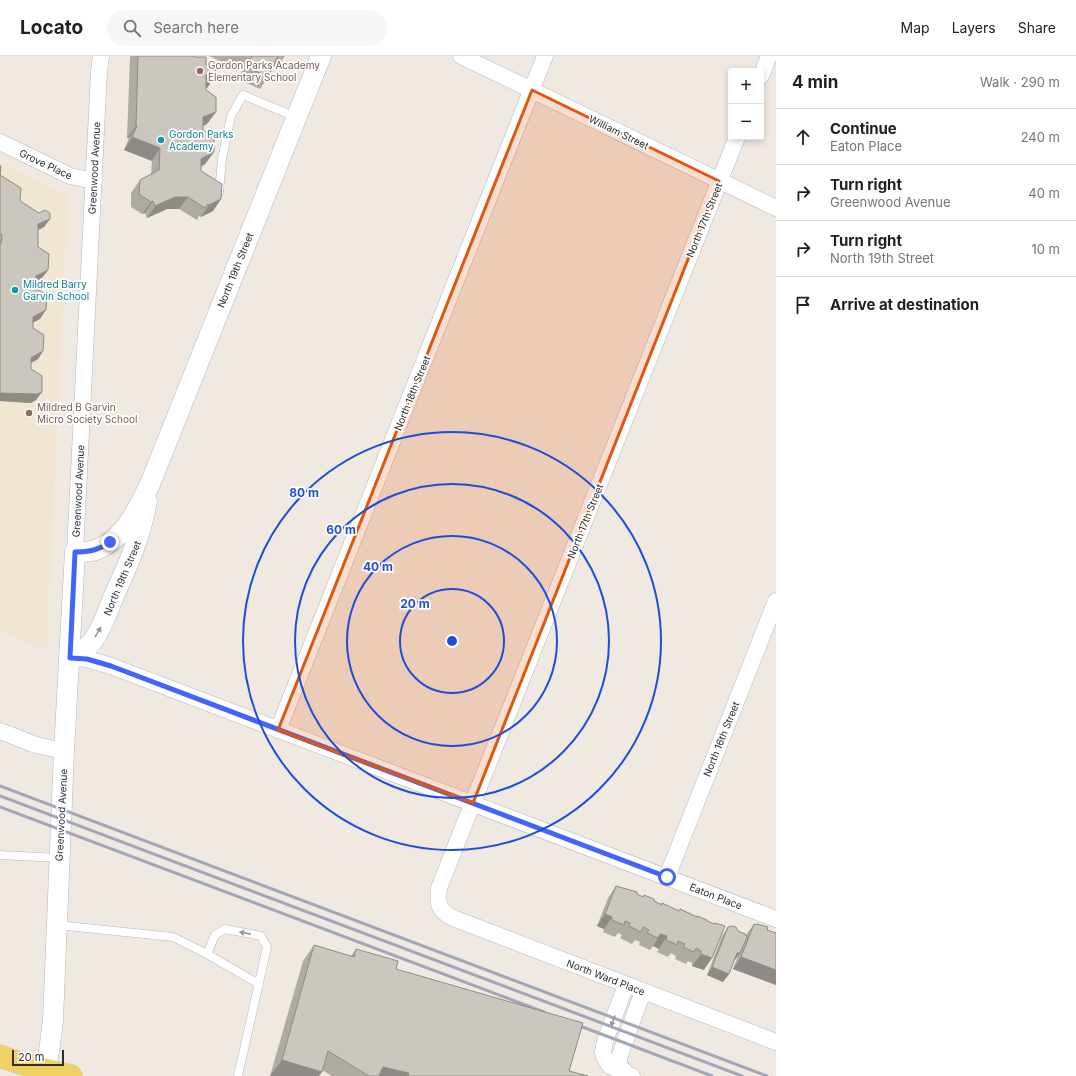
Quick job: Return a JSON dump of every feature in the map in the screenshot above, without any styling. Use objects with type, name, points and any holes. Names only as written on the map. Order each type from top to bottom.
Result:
[{"type":"main road","points":[[0,1056],[45,1070],[71,1076]]},
{"type":"street","name":"Greenwood Avenue","points":[[45,1070],[52,1031],[64,751],[70,658],[99,70],[101,56]]},
{"type":"street","name":"North 19th Street","points":[[75,552],[94,551],[110,542],[122,530],[135,513],[150,484],[321,56]]},
{"type":"street","name":"William Street","points":[[461,56],[776,208]]},
{"type":"street","name":"North 18th Street","points":[[278,730],[545,56]]},
{"type":"street","points":[[764,68],[769,56]]},
{"type":"street","name":"North 17th Street","points":[[439,906],[439,888],[736,140]]},
{"type":"street","name":"Grove Place","points":[[0,142],[70,176],[94,181]]},
{"type":"street","name":"North 19th Street","points":[[70,658],[85,649],[101,627],[136,546],[144,521],[150,484]]},
{"type":"street","name":"North 16th Street","points":[[667,877],[776,601]]},
{"type":"street","name":"Eaton Place","points":[[70,658],[87,659],[111,666],[776,918]]},
{"type":"street","points":[[0,731],[36,745],[64,751]]},
{"type":"street","name":"North Ward Place","points":[[439,906],[442,911],[453,918],[776,1042]]},
{"type":"street","points":[[626,985],[605,1041],[603,1052],[606,1062],[610,1066],[629,1075]]},
{"type":"street","points":[[629,1075],[619,1065],[619,1058],[643,991]]},
{"type":"lane","points":[[218,203],[222,159],[231,116],[243,95],[296,117]]},
{"type":"lane","points":[[0,855],[59,858]]},
{"type":"lane","points":[[56,925],[173,937],[207,954],[259,984]]},
{"type":"lane","points":[[207,954],[214,935],[225,929],[261,936],[267,948],[238,1076]]},
{"type":"highlighted area","points":[[532,90],[719,181],[473,803],[278,730]]},
{"type":"shaded area","name":"Mildred B Garvin Micro Society School","points":[[0,162],[68,196],[46,651],[0,629]]},
{"type":"building","name":"Gordon Parks Academy","points":[[138,56],[206,57],[206,65],[216,66],[215,76],[206,75],[206,90],[216,97],[216,112],[203,117],[203,130],[214,138],[214,152],[201,159],[201,171],[222,184],[221,199],[209,205],[208,204],[205,208],[188,197],[175,197],[155,206],[153,201],[151,202],[139,194],[140,180],[159,170],[160,148],[132,137],[137,126]]},
{"type":"building","points":[[252,56],[278,56],[268,77],[247,67]]},
{"type":"building","name":"Mildred Barry Garvin School","points":[[0,175],[21,188],[20,201],[39,213],[45,210],[50,213],[50,219],[38,224],[38,247],[49,254],[48,270],[36,276],[35,288],[47,295],[46,310],[33,317],[33,328],[44,335],[43,351],[31,358],[31,369],[42,376],[42,392],[37,394],[0,393],[0,245],[2,235],[0,234]]},
{"type":"building","points":[[616,886],[637,892],[637,894],[643,897],[644,895],[654,899],[654,901],[662,905],[662,903],[679,911],[680,909],[707,921],[725,926],[712,958],[701,954],[701,951],[696,948],[694,952],[683,947],[685,944],[678,941],[677,945],[666,940],[667,936],[660,934],[658,938],[647,933],[649,930],[643,927],[641,932],[629,926],[630,923],[625,921],[624,925],[612,920],[612,917],[605,914]]},
{"type":"building","points":[[754,924],[768,927],[767,930],[776,933],[776,970],[741,957]]},
{"type":"building","points":[[728,927],[736,927],[738,931],[745,934],[747,937],[740,953],[737,953],[729,974],[712,967]]},
{"type":"building","points":[[314,945],[354,957],[356,949],[398,961],[396,969],[583,1023],[569,1071],[588,1076],[408,1076],[409,1073],[383,1067],[379,1076],[369,1076],[328,1051],[322,1072],[282,1060]]},
{"type":"railway","points":[[0,786],[767,1076]]},
{"type":"railway","points":[[0,796],[742,1076]]},
{"type":"railway","points":[[0,807],[544,1012]]},
{"type":"railway","points":[[572,1023],[712,1076]]},
{"type":"place","name":"Gordon Parks Academy Elementary School","points":[[200,71]]},
{"type":"place","name":"Gordon Parks Academy","points":[[161,140]]},
{"type":"place","name":"Mildred Barry Garvin School","points":[[15,290]]},
{"type":"place","name":"Mildred B Garvin Micro Society School","points":[[29,413]]},
{"type":"route","points":[[110,542],[94,551],[75,552],[70,658],[87,659],[111,666],[667,877]]}]
